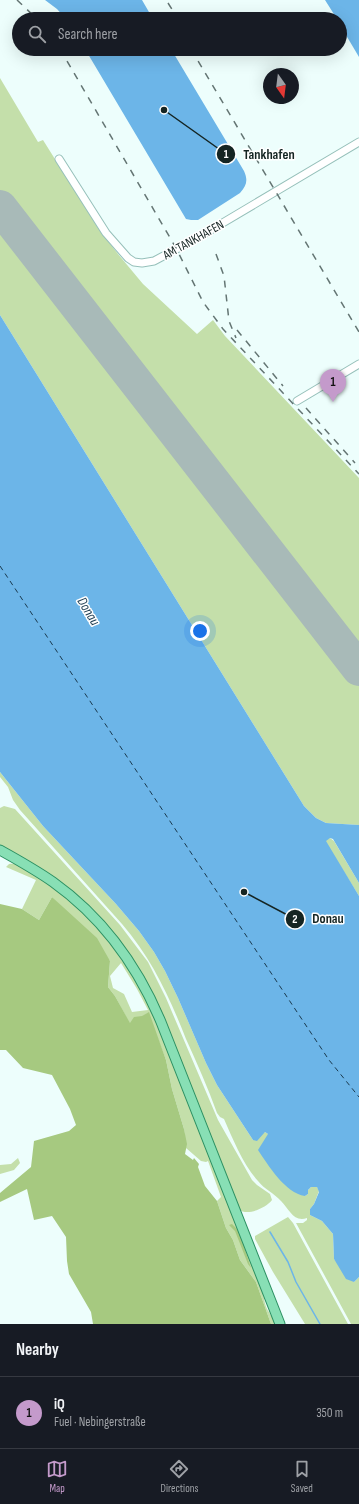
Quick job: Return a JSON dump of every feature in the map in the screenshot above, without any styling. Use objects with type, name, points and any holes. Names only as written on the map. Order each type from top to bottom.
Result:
[{"type":"main road","points":[[0,850],[53,882],[83,907],[116,943],[140,979],[163,1028],[280,1324]]},
{"type":"street","name":"AM TANKHAFEN","points":[[59,159],[106,233],[128,258],[134,262],[142,263],[154,261],[199,237],[359,142]]},
{"type":"street","points":[[297,401],[359,364]]},
{"type":"green space","points":[[0,78],[38,142],[43,140],[100,231],[143,284],[197,334],[213,320],[225,336],[359,478],[359,825],[326,823],[316,818],[304,806],[0,315]]},
{"type":"green space","points":[[0,772],[43,826],[116,904],[139,931],[154,952],[178,998],[217,1085],[253,1140],[265,1132],[268,1134],[305,1196],[308,1194],[308,1190],[311,1187],[317,1187],[319,1191],[314,1204],[310,1209],[310,1215],[322,1221],[333,1234],[334,1259],[354,1282],[359,1277],[359,1324],[351,1324],[296,1223],[303,1223],[307,1220],[307,1218],[299,1219],[295,1217],[278,1198],[260,1184],[243,1160],[224,1119],[217,1113],[173,1008],[151,964],[133,937],[122,924],[20,810],[13,800],[8,787],[0,777]]},
{"type":"green space","points":[[4,806],[15,809],[120,925],[148,962],[166,998],[218,1120],[252,1180],[270,1194],[272,1200],[265,1206],[251,1212],[242,1211],[239,1209],[163,1016],[133,959],[114,933],[92,909],[25,859],[0,845],[0,808]]},
{"type":"green space","points":[[330,838],[334,841],[359,883],[359,896],[326,843],[326,839]]},
{"type":"green space","points":[[9,864],[16,864],[22,867],[53,887],[71,901],[88,917],[103,935],[130,972],[142,992],[153,1012],[263,1292],[265,1303],[276,1324],[271,1324],[256,1282],[240,1260],[233,1240],[226,1228],[217,1201],[221,1197],[208,1161],[201,1161],[186,1148],[184,1129],[172,1089],[166,1060],[148,1013],[130,1024],[115,996],[108,987],[110,961],[52,897],[39,920],[22,909],[36,880],[6,867]],"holes":[[[121,963],[148,1010],[132,1012],[124,994],[113,988],[110,976]]]},
{"type":"green space","points":[[52,897],[97,938],[110,961],[108,987],[115,996],[130,1023],[134,1017],[142,1016],[149,1012],[166,1060],[172,1089],[184,1129],[187,1144],[185,1154],[193,1160],[194,1158],[199,1164],[198,1167],[205,1186],[217,1201],[226,1228],[233,1240],[240,1260],[256,1282],[271,1324],[93,1324],[91,1312],[69,1274],[66,1237],[52,1216],[34,1220],[27,1189],[0,1202],[0,1193],[31,1167],[34,1141],[69,1131],[76,1125],[70,1109],[52,1075],[23,1068],[6,1050],[0,1050],[0,904],[22,909],[39,920]]},
{"type":"green space","points":[[18,1158],[20,1163],[14,1170],[0,1174],[0,1165],[11,1164]]},
{"type":"green space","points":[[288,1217],[293,1223],[348,1324],[305,1324],[273,1272],[255,1239],[255,1236]]},
{"type":"green space","points":[[232,1224],[239,1231],[251,1268],[235,1231],[229,1225]]},
{"type":"water","points":[[45,0],[142,0],[149,12],[60,12]]},
{"type":"water","points":[[325,0],[359,0],[359,57],[347,37],[347,12],[333,12]]},
{"type":"water","points":[[89,56],[175,56],[244,171],[246,182],[240,193],[198,220],[186,219]]},
{"type":"water","points":[[0,315],[304,806],[316,818],[326,823],[359,825],[359,883],[333,839],[330,838],[326,841],[359,896],[359,1277],[354,1282],[346,1279],[334,1259],[333,1234],[322,1221],[310,1215],[310,1209],[319,1192],[317,1187],[311,1187],[308,1190],[308,1194],[305,1196],[298,1194],[291,1190],[278,1178],[267,1163],[258,1150],[268,1134],[265,1132],[257,1141],[253,1140],[217,1085],[178,998],[154,952],[139,931],[116,904],[43,826],[0,772]]},
{"type":"waterway","points":[[270,1232],[288,1262],[296,1282],[320,1324]]},
{"type":"ferry route","points":[[0,566],[329,1060],[359,1097]]},
{"type":"runway","points":[[0,207],[359,669]]},
{"type":"railway","points":[[17,0],[30,12]]},
{"type":"railway","points":[[168,3],[174,12]]},
{"type":"railway","points":[[64,56],[176,248],[203,302],[223,329],[359,474]]},
{"type":"railway","points":[[195,56],[359,332]]},
{"type":"railway","points":[[216,254],[224,276],[229,321],[236,338]]},
{"type":"railway","points":[[237,330],[283,386]]},
{"type":"railway","points":[[306,408],[355,463]]},
{"type":"place","name":"Tankhafen","points":[[164,110]]},
{"type":"place","name":"iQ","points":[[333,402]]},
{"type":"place","name":"Donau","points":[[244,892]]}]
